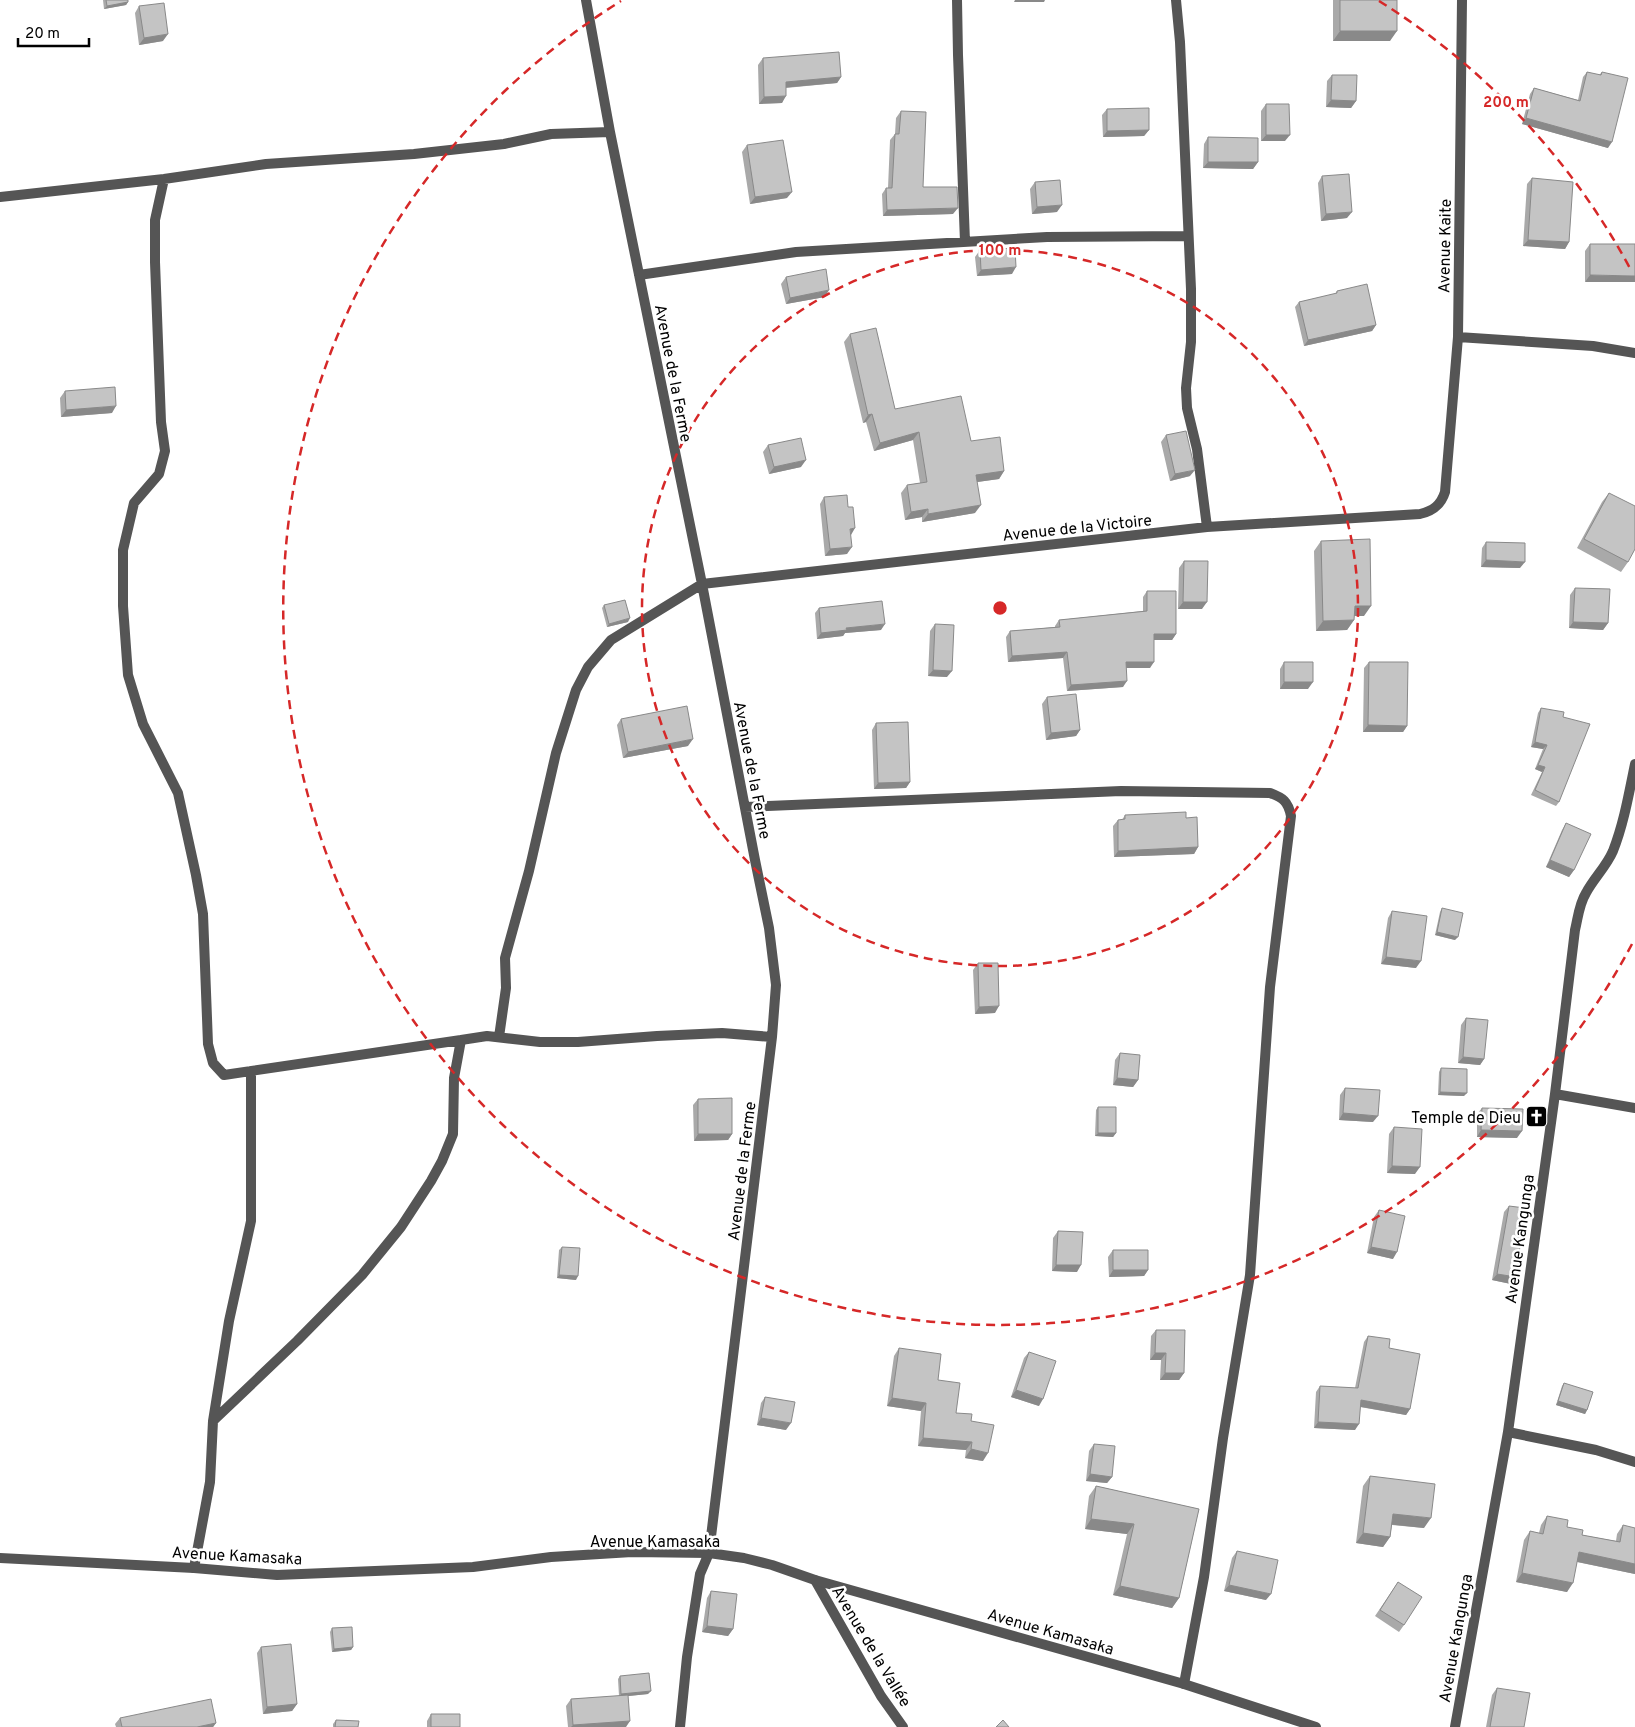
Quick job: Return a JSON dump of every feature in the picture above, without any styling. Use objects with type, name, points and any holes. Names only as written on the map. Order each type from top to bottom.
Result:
[{"type":"street","name":"Avenue de la Ferme","points":[[586,0],[610,132],[702,584],[769,928],[776,985],[772,1037],[709,1553],[700,1574],[687,1657],[680,1727]]},
{"type":"street","points":[[957,0],[965,242]]},
{"type":"street","points":[[1176,0],[1180,42],[1192,289],[1191,342],[1186,388],[1187,408],[1198,449],[1207,528]]},
{"type":"street","name":"Avenue Kaite","points":[[1445,492],[1458,337],[1462,0]]},
{"type":"street","points":[[0,197],[164,179],[266,164],[414,154],[504,144],[551,134],[610,132]]},
{"type":"street","points":[[164,179],[155,220],[155,262],[161,422],[165,451],[159,474],[134,503],[124,550],[122,606],[128,675],[143,724],[178,792],[203,914],[208,1044],[213,1063],[224,1075],[487,1036],[540,1042],[578,1042],[722,1033],[772,1037]]},
{"type":"street","points":[[639,275],[796,252],[1047,237],[1188,236]]},
{"type":"street","points":[[1458,337],[1593,346],[1635,353]]},
{"type":"street","name":"Avenue de la Victoire","points":[[702,584],[1207,528],[1420,514],[1429,512],[1440,504],[1445,492]]},
{"type":"street","points":[[499,1037],[506,988],[505,958],[529,872],[556,753],[576,690],[588,667],[611,640],[702,584]]},
{"type":"street","name":"Avenue Kangunga","points":[[1455,1727],[1508,1432],[1555,1094],[1575,930],[1579,910],[1586,893],[1605,867],[1613,850],[1624,816],[1635,764]]},
{"type":"street","points":[[745,807],[1122,792],[1270,793],[1284,798],[1289,805],[1291,816],[1270,988],[1250,1275],[1223,1438],[1204,1577],[1184,1684]]},
{"type":"street","points":[[213,1421],[297,1341],[362,1275],[401,1227],[431,1181],[453,1134],[454,1078],[461,1040]]},
{"type":"street","points":[[194,1568],[210,1482],[213,1421],[229,1321],[251,1221],[251,1071]]},
{"type":"street","points":[[1555,1094],[1635,1108]]},
{"type":"street","points":[[1508,1432],[1596,1450],[1635,1462]]},
{"type":"street","name":"Avenue Kamasaka","points":[[0,1558],[194,1568],[277,1575],[473,1566],[551,1557],[632,1552],[709,1553],[754,1561],[1184,1684],[1316,1727]]},
{"type":"street","name":"Avenue de la Vallée","points":[[816,1580],[881,1696],[903,1727]]},
{"type":"building","points":[[106,0],[128,0],[128,2],[107,6]]},
{"type":"building","points":[[1340,0],[1397,0],[1397,31],[1340,31]]},
{"type":"building","points":[[164,3],[168,34],[144,38],[139,6]]},
{"type":"building","points":[[839,52],[841,77],[786,82],[786,96],[764,97],[763,58]]},
{"type":"building","points":[[1587,72],[1601,75],[1602,72],[1628,78],[1612,142],[1526,118],[1534,88],[1580,101]]},
{"type":"building","points":[[1332,75],[1357,75],[1356,101],[1331,100]]},
{"type":"building","points":[[1266,104],[1289,104],[1290,135],[1266,135]]},
{"type":"building","points":[[1149,108],[1149,130],[1107,131],[1107,109]]},
{"type":"building","points":[[901,111],[926,112],[923,187],[957,187],[958,208],[887,210],[886,188],[892,188],[895,134],[899,134]]},
{"type":"building","points":[[1208,137],[1258,138],[1258,162],[1208,162]]},
{"type":"building","points":[[783,140],[792,192],[755,197],[747,145]]},
{"type":"building","points":[[1349,174],[1352,212],[1326,214],[1322,176]]},
{"type":"building","points":[[1532,178],[1573,182],[1569,242],[1528,240]]},
{"type":"building","points":[[1060,180],[1062,205],[1037,207],[1035,182]]},
{"type":"building","points":[[1590,244],[1635,244],[1635,276],[1590,275]]},
{"type":"building","points":[[1015,248],[1016,267],[981,270],[980,250]]},
{"type":"building","points":[[826,269],[829,290],[790,298],[786,277]]},
{"type":"building","points":[[1367,284],[1376,325],[1308,340],[1299,302]]},
{"type":"building","points":[[876,328],[895,409],[961,396],[971,441],[1000,437],[1004,471],[976,475],[981,505],[928,514],[928,509],[911,512],[907,485],[927,482],[919,432],[880,443],[872,414],[868,415],[850,334]]},
{"type":"building","points":[[115,387],[116,406],[66,410],[65,391]]},
{"type":"building","points":[[1186,431],[1195,470],[1175,474],[1166,435]]},
{"type":"building","points":[[801,438],[806,460],[774,467],[768,445]]},
{"type":"building","points":[[1609,493],[1635,506],[1635,549],[1628,562],[1584,539]]},
{"type":"building","points":[[847,495],[848,507],[853,507],[855,528],[850,529],[852,547],[830,549],[824,497]]},
{"type":"building","points":[[1370,539],[1371,606],[1355,606],[1354,620],[1323,621],[1321,541]]},
{"type":"building","points":[[1486,542],[1525,543],[1525,562],[1486,560]]},
{"type":"building","points":[[1184,561],[1208,561],[1207,602],[1183,602]]},
{"type":"building","points":[[1575,588],[1610,589],[1608,623],[1573,622]]},
{"type":"building","points":[[1147,591],[1176,591],[1176,634],[1154,634],[1154,662],[1126,662],[1127,681],[1071,685],[1067,652],[1012,656],[1010,631],[1060,627],[1059,620],[1147,611]]},
{"type":"building","points":[[625,600],[630,618],[609,624],[604,605]]},
{"type":"building","points":[[882,601],[885,624],[821,633],[819,608]]},
{"type":"building","points":[[935,624],[954,625],[952,671],[933,670]]},
{"type":"building","points":[[1284,662],[1313,662],[1313,682],[1284,682]]},
{"type":"building","points":[[1369,662],[1408,662],[1407,726],[1368,725]]},
{"type":"building","points":[[1076,694],[1080,730],[1051,733],[1047,697]]},
{"type":"building","points":[[687,706],[693,739],[628,752],[621,719]]},
{"type":"building","points":[[1541,708],[1564,712],[1563,717],[1590,724],[1559,802],[1535,790],[1545,767],[1538,765],[1547,745],[1535,742]]},
{"type":"building","points":[[908,722],[910,782],[878,783],[876,723]]},
{"type":"building","points":[[1186,812],[1186,818],[1197,817],[1198,847],[1118,851],[1118,820],[1125,819],[1125,815]]},
{"type":"building","points":[[1566,823],[1591,834],[1574,870],[1550,860]]},
{"type":"building","points":[[1442,908],[1463,913],[1458,937],[1437,932]]},
{"type":"building","points":[[1392,911],[1427,916],[1421,961],[1386,957]]},
{"type":"building","points":[[978,963],[998,963],[999,1006],[979,1007]]},
{"type":"building","points":[[1466,1018],[1488,1020],[1484,1059],[1463,1057]]},
{"type":"building","points":[[1120,1053],[1140,1055],[1138,1080],[1117,1078]]},
{"type":"building","points":[[1441,1068],[1467,1069],[1467,1093],[1440,1092]]},
{"type":"building","points":[[1345,1088],[1380,1090],[1378,1116],[1343,1113]]},
{"type":"building","points":[[732,1098],[732,1134],[698,1134],[698,1099]]},
{"type":"building","points":[[1098,1107],[1116,1107],[1116,1133],[1098,1133]]},
{"type":"building","points":[[1482,1108],[1523,1109],[1522,1131],[1481,1130]]},
{"type":"building","points":[[1394,1127],[1422,1129],[1420,1167],[1392,1166]]},
{"type":"building","points":[[1509,1206],[1525,1208],[1516,1277],[1497,1274]]},
{"type":"building","points":[[1379,1210],[1405,1216],[1397,1252],[1371,1247]]},
{"type":"building","points":[[1058,1231],[1083,1232],[1081,1265],[1056,1265]]},
{"type":"building","points":[[562,1247],[580,1248],[578,1276],[559,1275]]},
{"type":"building","points":[[1113,1250],[1148,1250],[1148,1270],[1113,1270]]},
{"type":"building","points":[[1156,1330],[1185,1330],[1184,1373],[1165,1373],[1166,1353],[1155,1353]]},
{"type":"building","points":[[1368,1336],[1390,1339],[1389,1348],[1420,1354],[1410,1409],[1361,1400],[1359,1424],[1318,1422],[1320,1386],[1358,1388]]},
{"type":"building","points":[[899,1348],[941,1354],[938,1380],[960,1383],[956,1413],[972,1414],[971,1421],[994,1425],[988,1453],[971,1449],[972,1442],[923,1438],[926,1403],[892,1398]]},
{"type":"building","points":[[1029,1352],[1056,1361],[1043,1399],[1016,1390]]},
{"type":"building","points":[[1564,1383],[1593,1392],[1587,1410],[1558,1401]]},
{"type":"building","points":[[765,1397],[795,1402],[791,1423],[761,1418]]},
{"type":"building","points":[[1094,1444],[1115,1446],[1112,1477],[1090,1474]]},
{"type":"building","points":[[1370,1476],[1435,1484],[1431,1518],[1393,1514],[1390,1537],[1363,1533]]},
{"type":"building","points":[[1096,1486],[1199,1509],[1179,1598],[1120,1586],[1134,1524],[1091,1519]]},
{"type":"building","points":[[1547,1516],[1568,1520],[1567,1527],[1583,1530],[1582,1535],[1620,1542],[1623,1525],[1635,1528],[1635,1564],[1579,1552],[1573,1583],[1522,1573],[1530,1531],[1543,1534]]},
{"type":"building","points":[[1237,1551],[1278,1560],[1271,1594],[1229,1585]]},
{"type":"building","points":[[1398,1582],[1422,1597],[1404,1625],[1380,1610]]},
{"type":"building","points":[[711,1591],[737,1594],[733,1629],[707,1626]]},
{"type":"building","points":[[352,1627],[353,1647],[334,1649],[332,1628]]},
{"type":"building","points":[[291,1644],[297,1704],[267,1707],[261,1647]]},
{"type":"building","points":[[649,1673],[651,1691],[621,1694],[620,1676]]},
{"type":"building","points":[[1497,1688],[1530,1693],[1524,1727],[1490,1727]]},
{"type":"building","points":[[628,1695],[630,1721],[573,1725],[571,1699]]},
{"type":"building","points":[[211,1699],[216,1723],[197,1727],[122,1727],[120,1718]]},
{"type":"building","points":[[431,1714],[460,1714],[460,1727],[431,1727]]},
{"type":"building","points":[[336,1720],[359,1721],[358,1727],[335,1727]]},
{"type":"building","points":[[1003,1720],[1009,1727],[996,1727]]},
{"type":"place","name":"Temple de Dieu","points":[[1537,1117]]}]
